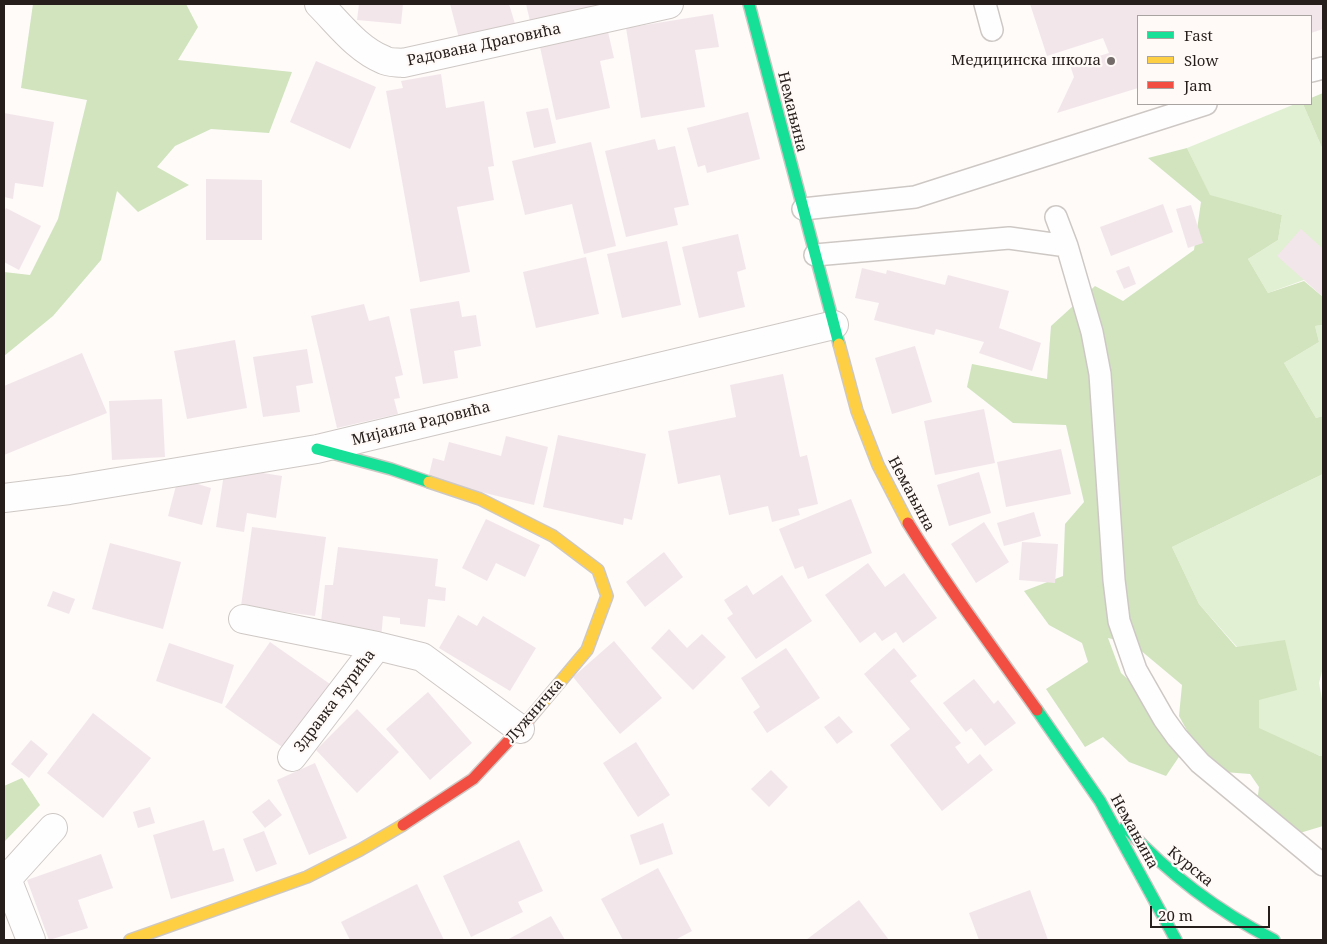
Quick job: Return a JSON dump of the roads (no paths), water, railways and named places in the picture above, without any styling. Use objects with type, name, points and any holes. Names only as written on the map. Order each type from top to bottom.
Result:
[{"type":"main road","name":"Немањина","points":[[749,4],[802,209],[863,431],[904,516],[952,592],[1100,801],[1176,940]]},
{"type":"main road","name":"Лужничка","points":[[130,940],[307,877],[360,850],[415,818],[473,780],[587,650],[607,596],[598,570],[553,536],[480,499],[391,469],[317,449]]},
{"type":"main road","name":"Курска","points":[[1100,801],[1139,843],[1165,867],[1228,914],[1274,940]]},
{"type":"street","name":"Радована Драговића","points":[[319,4],[350,36],[367,50],[385,61],[403,63],[669,4]]},
{"type":"street","name":"Мијаила Радовића","points":[[4,498],[69,490],[317,449],[834,325]]},
{"type":"street","name":"Здравка Ђурића","points":[[243,619],[377,646],[422,658],[520,728]]},
{"type":"street","name":"Здравка Ђурића","points":[[292,757],[377,646]]},
{"type":"street","points":[[31,940],[5,879],[52,828]]},
{"type":"lane","points":[[985,4],[992,30]]},
{"type":"lane","points":[[802,209],[915,197],[1203,105]]},
{"type":"lane","points":[[1056,217],[1067,246],[1092,332],[1100,374],[1114,580],[1119,621],[1136,670],[1164,719],[1200,763],[1323,865]]},
{"type":"lane","points":[[816,255],[1009,238],[1067,246]]},
{"type":"place","name":"Медицинска школа","points":[[1111,61]]}]
